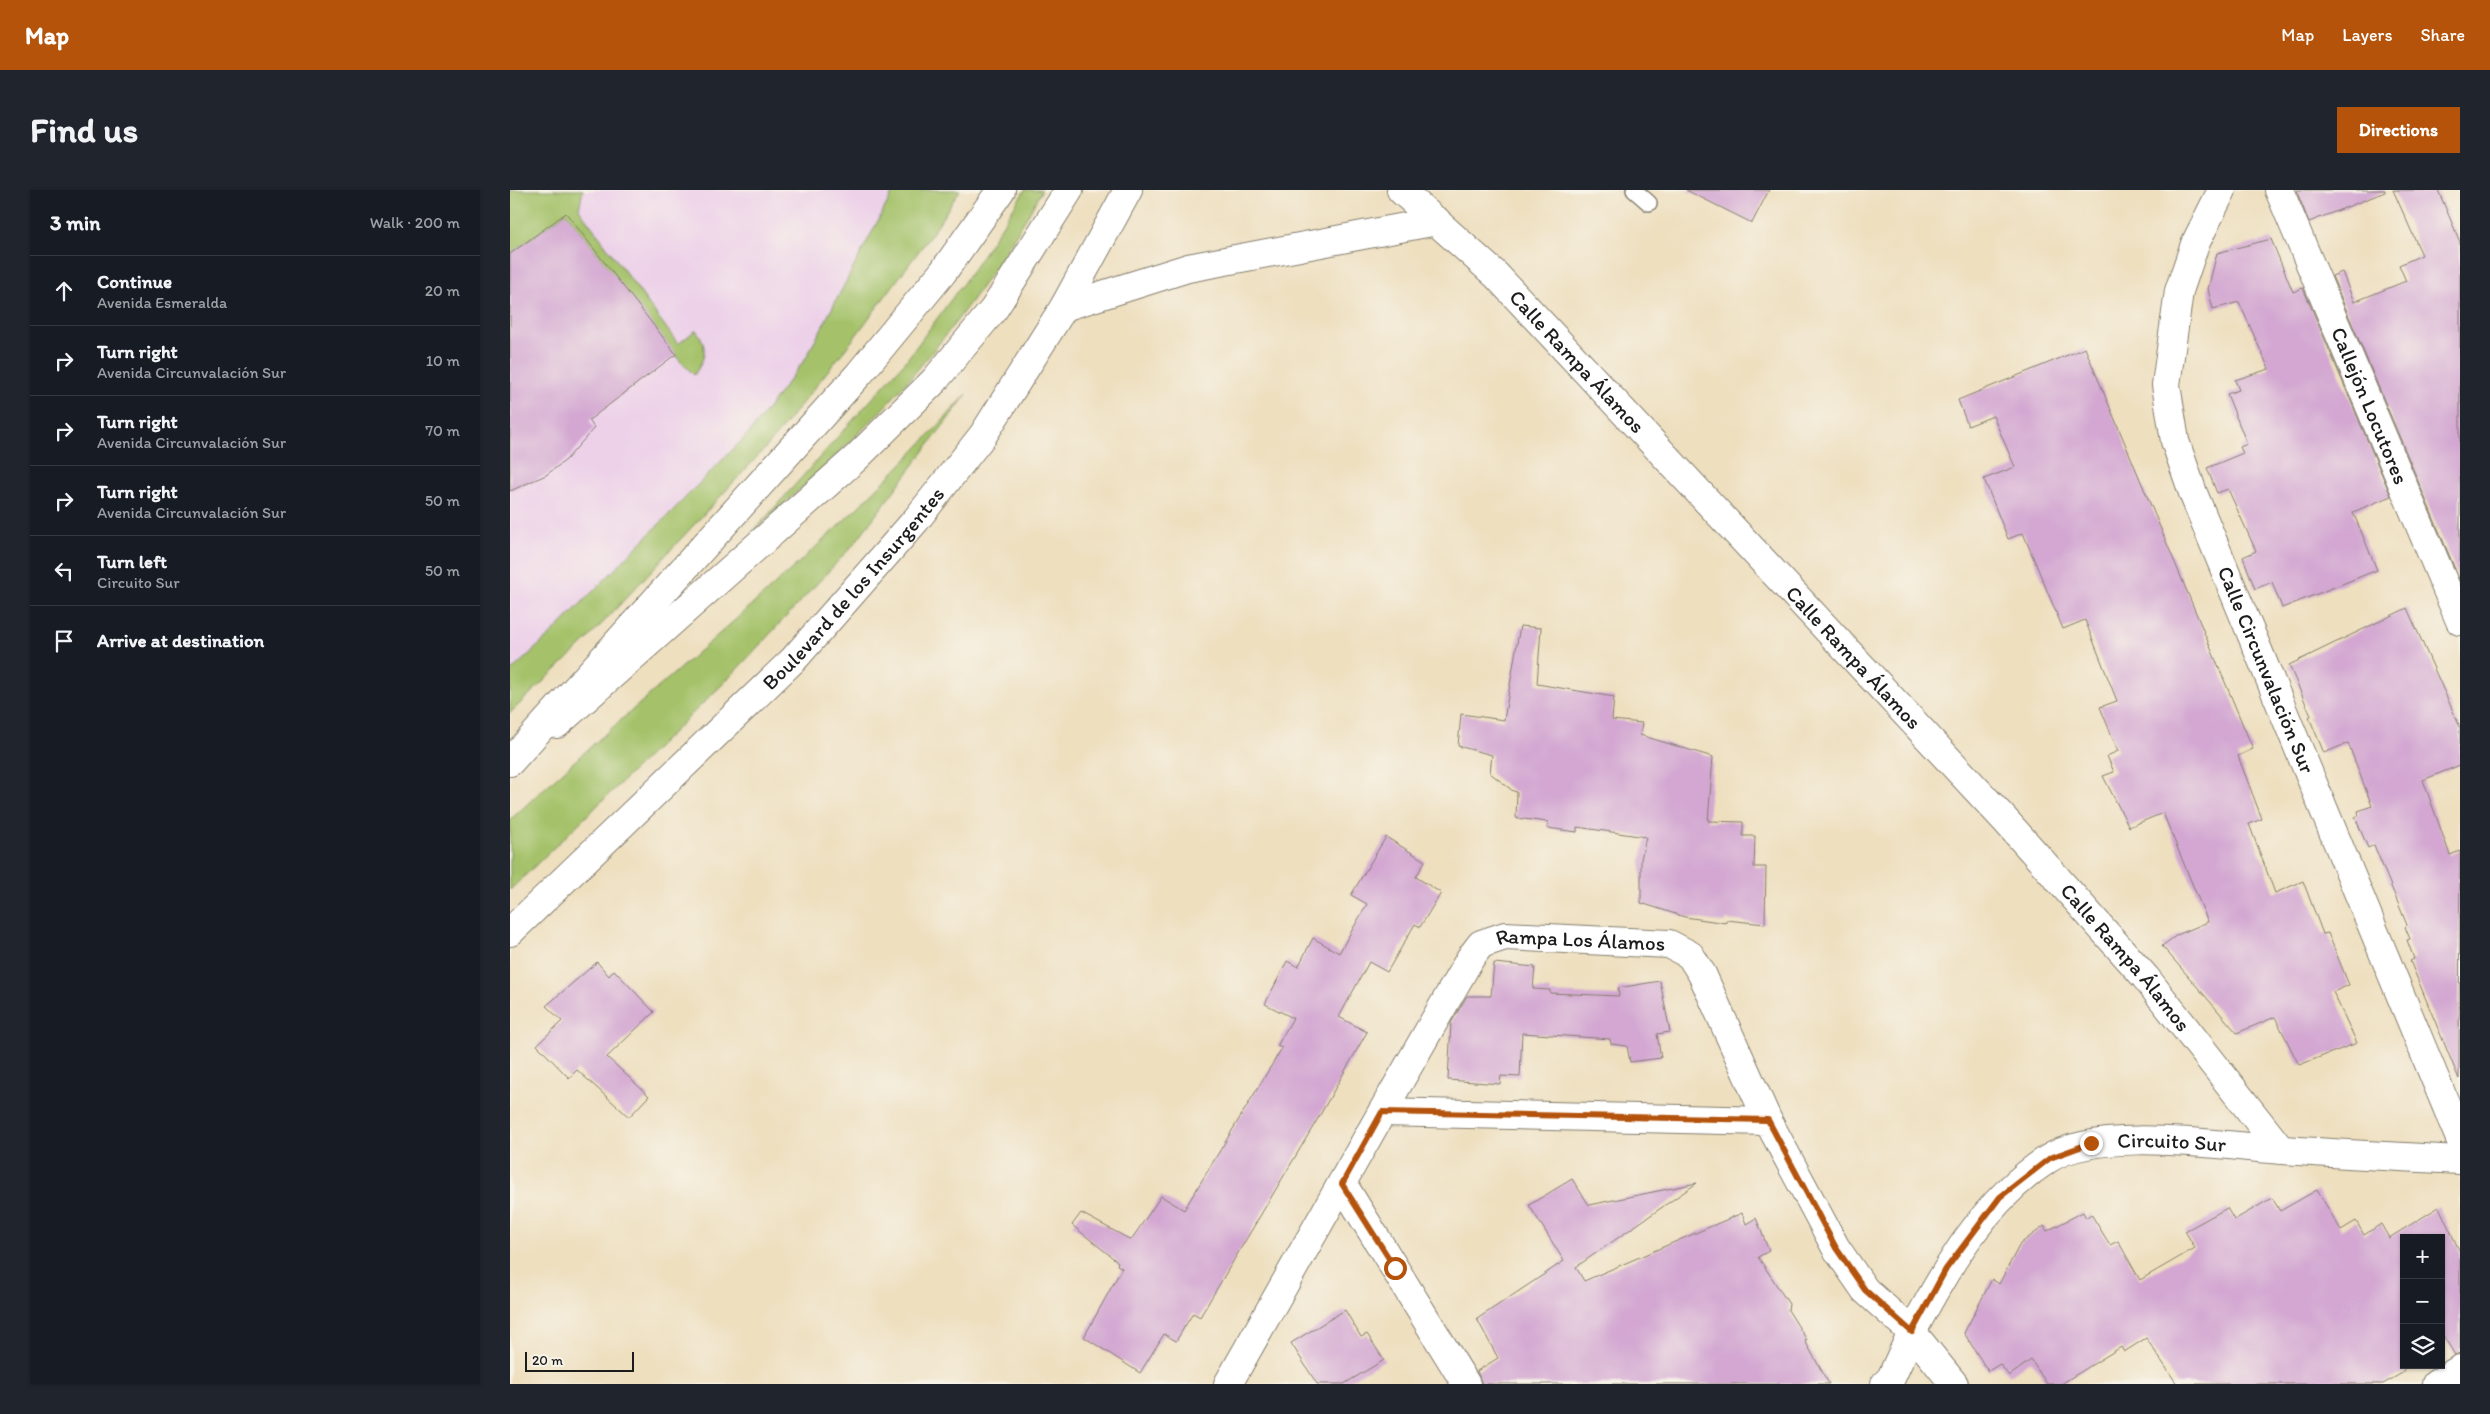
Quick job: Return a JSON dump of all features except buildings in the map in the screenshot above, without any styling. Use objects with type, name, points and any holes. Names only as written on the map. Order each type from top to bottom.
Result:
[{"type":"main road","points":[[510,762],[859,374],[943,272],[1001,190]]},
{"type":"main road","points":[[510,766],[856,458],[934,381],[994,309],[1068,190]]},
{"type":"main road","name":"Boulevard de los Insurgentes","points":[[510,932],[794,659],[916,520],[983,435],[1064,307],[1128,190]]},
{"type":"main road","name":"Calle Circunvalación Sur","points":[[2222,190],[2195,244],[2179,291],[2166,385],[2175,441],[2193,493],[2460,1138]]},
{"type":"main road","name":"Callejón Locutores","points":[[2279,190],[2460,621]]},
{"type":"main road","name":"Calle Rampa Álamos","points":[[1415,194],[1437,221],[1496,275],[2005,820],[2146,978],[2281,1150]]},
{"type":"main road","points":[[1064,307],[1188,268],[1437,221]]},
{"type":"main road","name":"Rampa Los Álamos","points":[[1228,1384],[1471,957],[1481,944],[1505,936],[1669,944],[1690,955],[1702,974],[1768,1120],[1836,1248],[1865,1290],[1912,1332],[1954,1384]]},
{"type":"main road","points":[[1382,1112],[1768,1120]]},
{"type":"main road","name":"Circuito Sur","points":[[1885,1384],[1891,1378],[1912,1332],[1946,1269],[2000,1197],[2050,1158],[2091,1143],[2149,1140],[2281,1150],[2460,1160]]},
{"type":"main road","points":[[1342,1184],[1466,1384]]},
{"type":"main road","points":[[2436,1384],[2460,1368]]},
{"type":"lane","points":[[1634,190],[1649,203]]},
{"type":"shaded area","points":[[510,190],[907,190],[770,443],[585,642],[510,713]]},
{"type":"green space","points":[[510,190],[583,190],[579,209],[678,344],[696,330],[700,336],[703,342],[704,353],[701,364],[694,375],[680,361],[566,213],[510,254]]},
{"type":"green space","points":[[894,190],[960,190],[933,232],[851,342],[770,443],[585,642],[510,713],[510,672],[553,632],[750,432],[806,358]]},
{"type":"green space","points":[[1025,190],[1042,190],[1005,252],[938,345],[865,427],[751,534],[905,362],[975,267]]},
{"type":"green space","points":[[967,394],[854,544],[727,680],[510,890],[510,820],[802,560],[914,451]]},
{"type":"route","points":[[1395,1268],[1342,1184],[1382,1112],[1768,1120],[1836,1248],[1865,1290],[1912,1332],[1946,1269],[2000,1197],[2050,1158],[2091,1143]]}]
